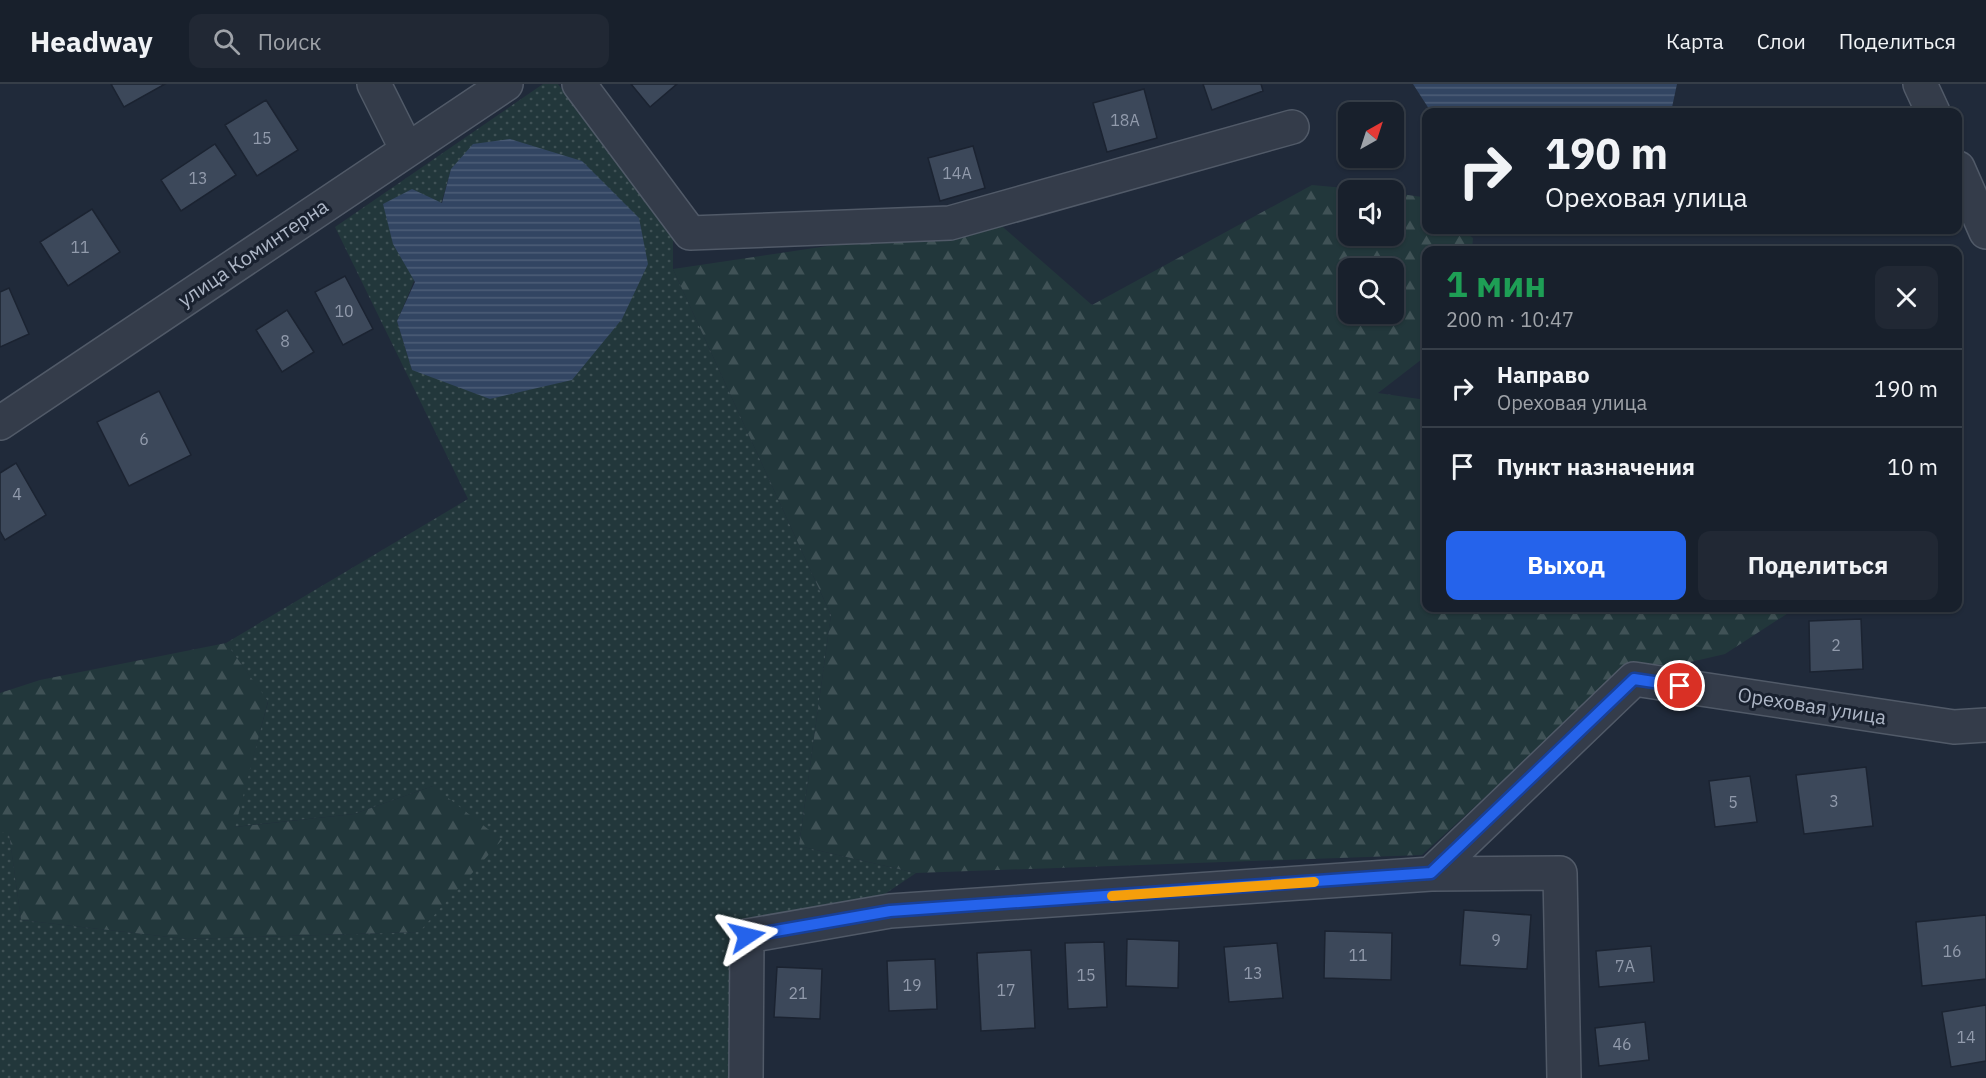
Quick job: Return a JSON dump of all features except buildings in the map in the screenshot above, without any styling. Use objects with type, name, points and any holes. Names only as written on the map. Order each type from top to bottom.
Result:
[{"type":"street","points":[[374,84],[407,150]]},
{"type":"street","name":"улица Коминтерна","points":[[0,423],[506,84]]},
{"type":"street","points":[[579,84],[690,233],[951,223],[1292,127]]},
{"type":"street","points":[[1920,84],[1931,108]]},
{"type":"street","points":[[1962,177],[1986,232]]},
{"type":"street","name":"Ореховая улица","points":[[1431,873],[1634,679],[1954,727],[1986,725]]},
{"type":"street","points":[[746,1078],[747,936],[890,911],[1431,873],[1560,873],[1564,1078]]},
{"type":"green space","points":[[543,84],[558,84],[673,239],[673,269],[831,615],[799,846],[916,873],[882,896],[738,925],[735,1078],[0,1078],[0,832],[9,832],[21,920],[187,939],[419,932],[433,786],[354,814],[234,827],[268,702],[226,643],[468,499],[335,227]],"holes":[[[451,169],[412,370],[397,321],[427,246]]]},
{"type":"green space","points":[[1312,185],[1338,187],[1338,246],[1404,246],[1404,194],[1422,197],[1422,234],[1468,234],[1473,238],[1472,246],[1422,246],[1422,359],[1378,393],[1422,399],[1422,612],[1790,612],[1725,654],[1613,680],[1422,855],[916,873],[799,846],[831,615],[673,269],[996,221],[1092,305]]},
{"type":"green space","points":[[226,643],[268,701],[235,827],[354,814],[433,786],[502,840],[419,932],[187,939],[21,920],[9,833],[0,832],[0,693],[40,680]]},
{"type":"water","points":[[1413,84],[1677,84],[1672,108],[1428,108]]},
{"type":"water","points":[[510,139],[582,161],[639,218],[648,264],[622,319],[572,380],[490,399],[412,370],[397,321],[415,282],[393,244],[383,204],[412,189],[442,203],[451,169],[473,144]]},
{"type":"slow traffic","points":[[1112,896],[1314,882]]},
{"type":"route","points":[[747,936],[890,911],[1431,873],[1634,679],[1680,686]]}]
